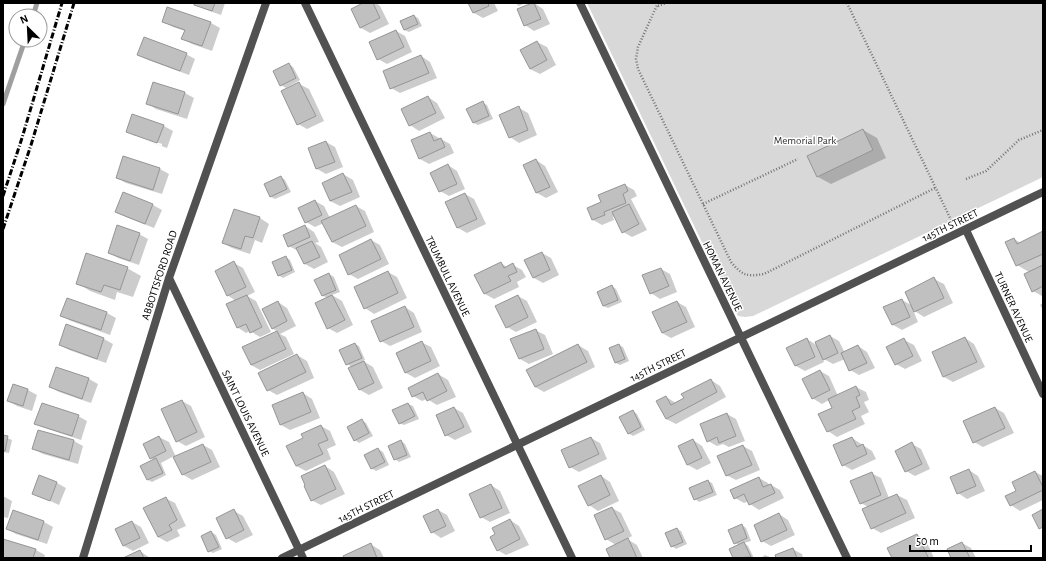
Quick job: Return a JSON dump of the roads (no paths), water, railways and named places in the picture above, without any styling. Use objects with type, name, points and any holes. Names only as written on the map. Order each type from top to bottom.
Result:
[{"type":"street","name":"ABBOTTSFORD ROAD","points":[[83,558],[169,278],[266,3]]},
{"type":"street","name":"TRUMBULL AVENUE","points":[[305,3],[572,558]]},
{"type":"street","name":"HOMAN AVENUE","points":[[580,3],[847,558]]},
{"type":"street","name":"145TH STREET","points":[[282,558],[1043,192]]},
{"type":"street","name":"TURNER AVENUE","points":[[966,230],[1043,394]]},
{"type":"street","name":"SAINT LOUIS AVENUE","points":[[169,278],[303,558]]},
{"type":"waterway","points":[[35,8],[37,3]]},
{"type":"waterway","points":[[3,104],[22,48]]},
{"type":"railway","points":[[3,196],[22,138],[62,3]]},
{"type":"railway","points":[[3,229],[31,145],[74,3]]},
{"type":"park label","name":"Memorial Park","points":[[805,140]]}]
